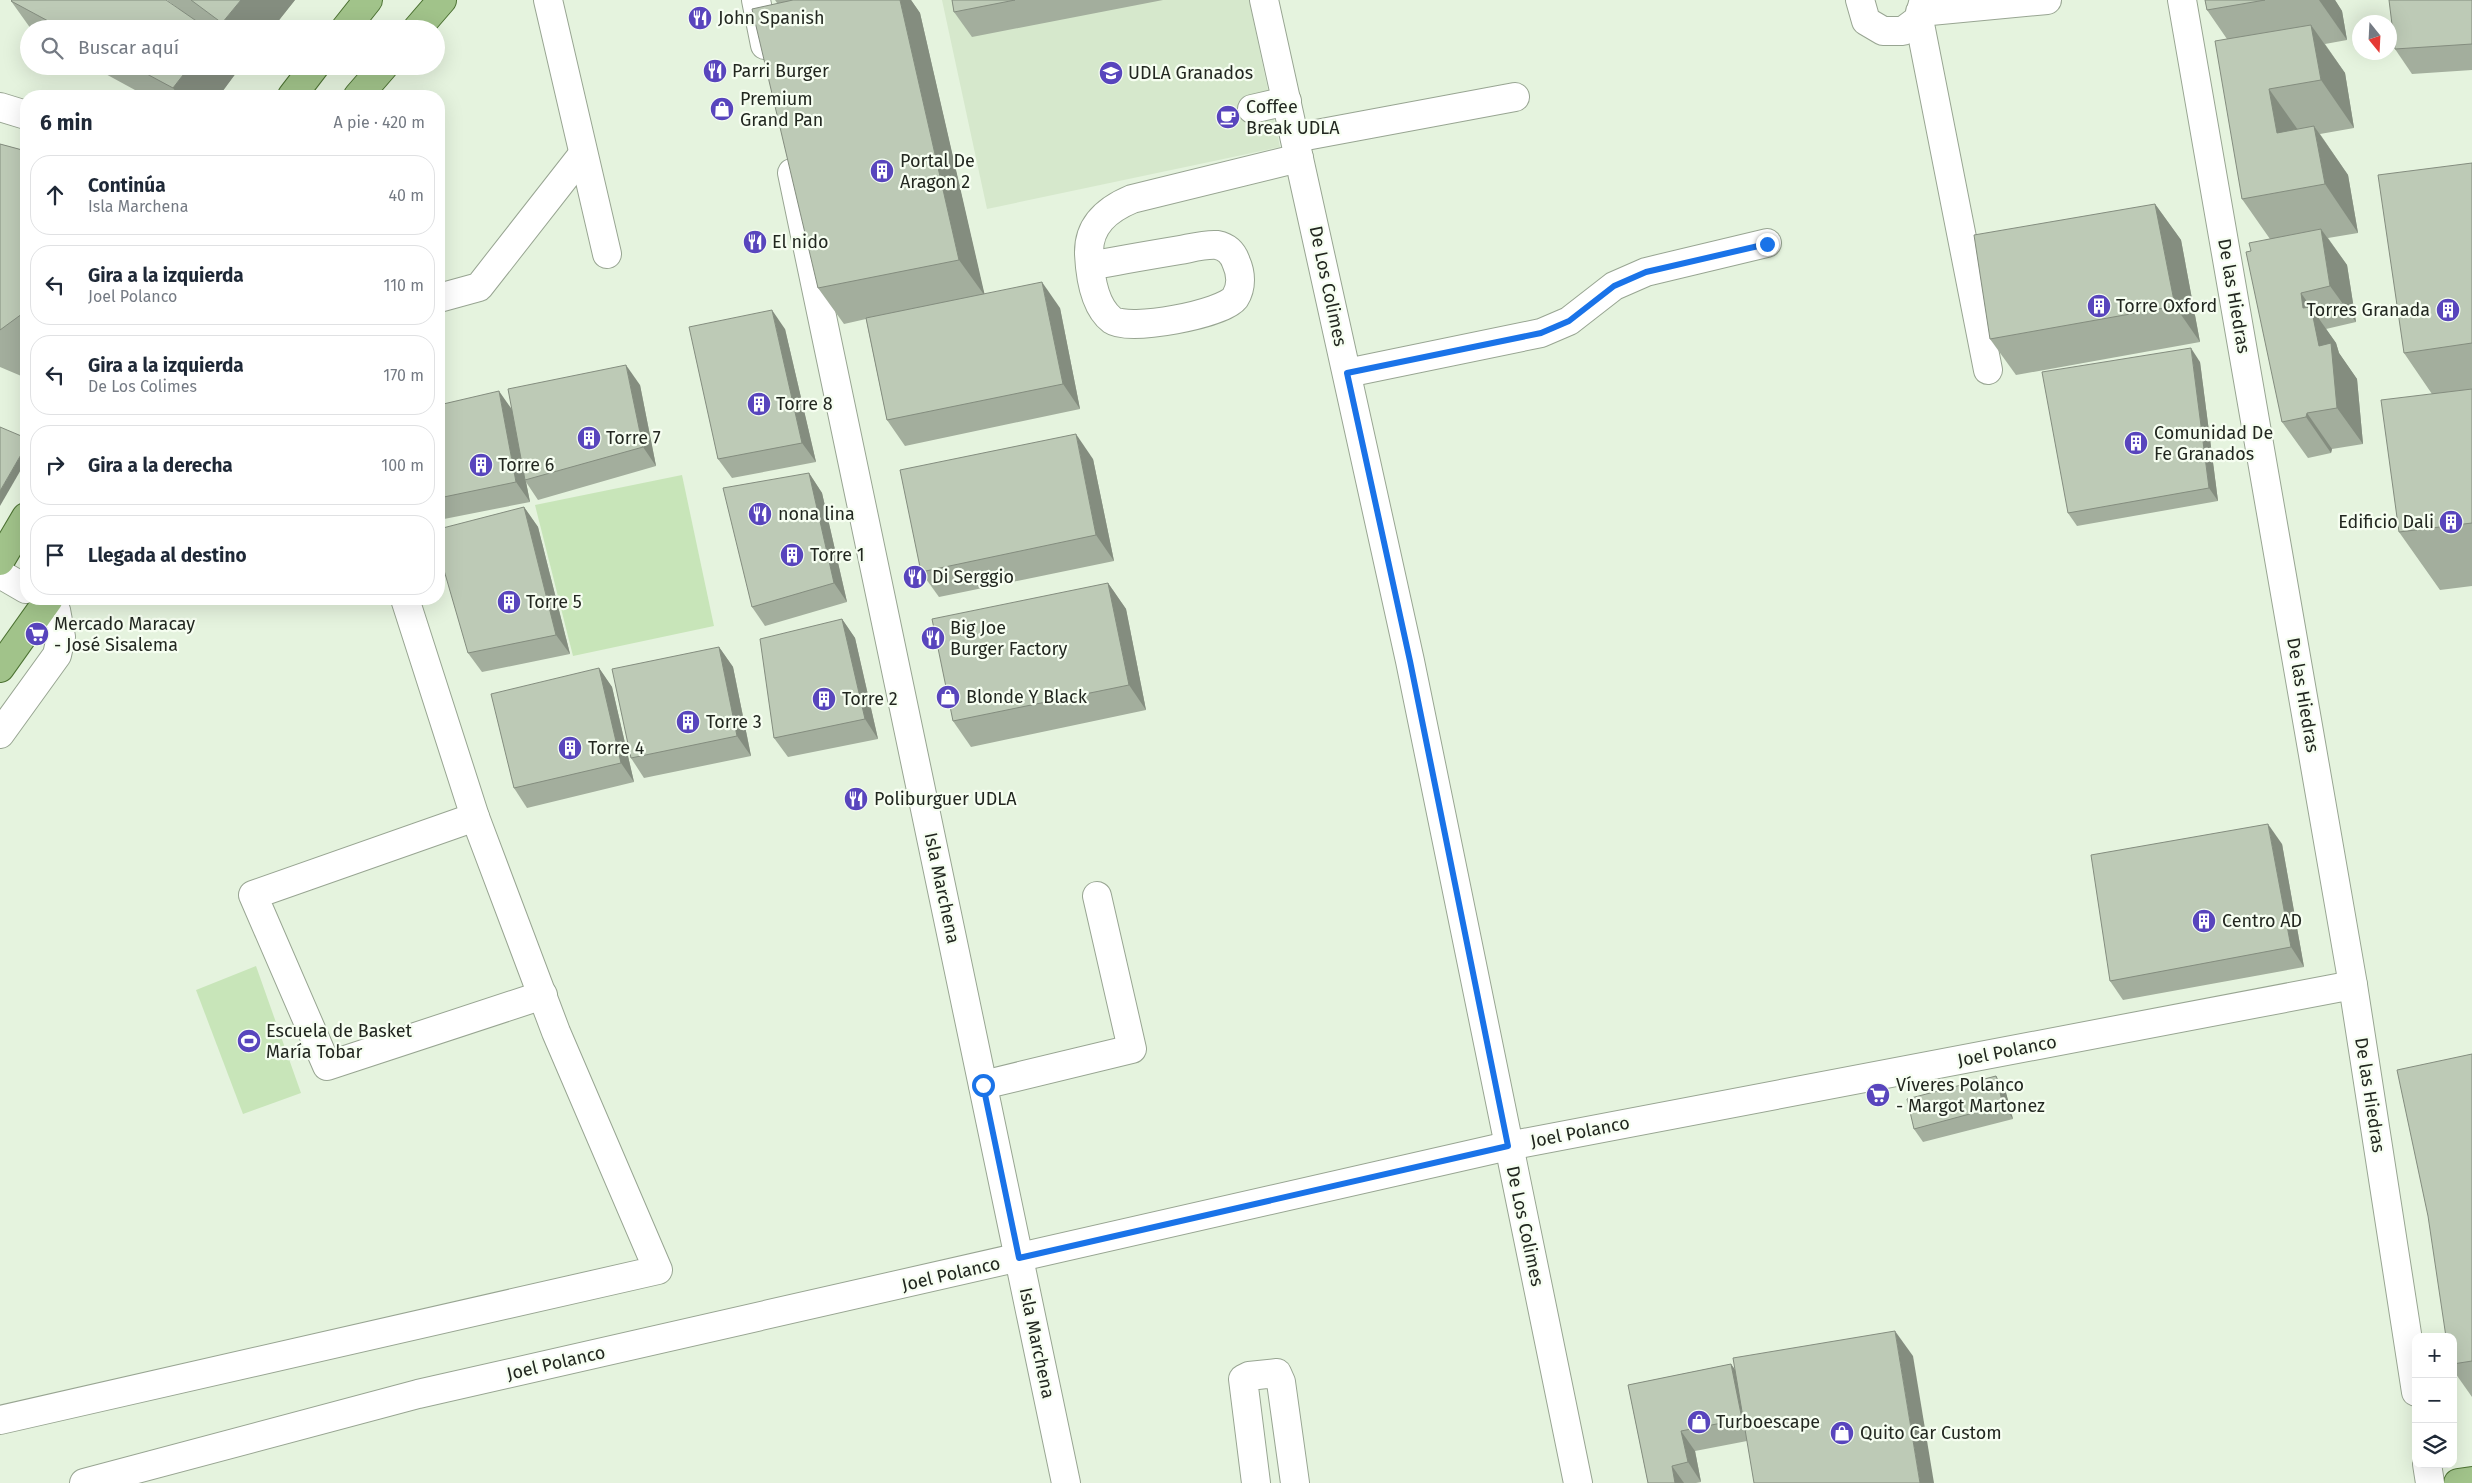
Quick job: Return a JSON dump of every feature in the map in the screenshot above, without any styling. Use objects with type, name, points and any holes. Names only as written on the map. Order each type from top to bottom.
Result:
[{"type":"main road","points":[[352,20],[368,0]]},
{"type":"main road","points":[[425,20],[442,0]]},
{"type":"main road","points":[[297,90],[308,75]]},
{"type":"main road","points":[[363,90],[376,75]]},
{"type":"main road","points":[[0,561],[20,527]]},
{"type":"main road","points":[[0,668],[37,605]]},
{"type":"main road","points":[[2458,1483],[2472,1481]]},
{"type":"street","points":[[548,0],[607,254]]},
{"type":"street","points":[[756,0],[770,68]]},
{"type":"street","name":"De Los Colimes","points":[[1264,0],[1410,661],[1578,1483]]},
{"type":"street","points":[[1860,0],[1866,20],[1883,32],[1903,31],[1921,10],[2047,0]]},
{"type":"street","name":"De las Hiedras","points":[[2182,0],[2353,985],[2414,1378]]},
{"type":"street","points":[[1921,10],[1988,370]]},
{"type":"street","points":[[1090,266],[1179,250],[1218,246],[1229,250],[1236,261],[1240,275],[1240,288],[1234,299],[1223,307],[1144,325],[1122,324],[1113,320],[1103,309],[1096,293],[1090,266],[1090,237],[1103,216],[1115,206],[1132,199],[1297,148],[1515,97]]},
{"type":"street","points":[[1252,108],[1287,101]]},
{"type":"street","points":[[0,107],[20,113]]},
{"type":"street","name":"Isla Marchena","points":[[786,146],[1066,1483]]},
{"type":"street","points":[[445,296],[479,287],[583,154]]},
{"type":"street","points":[[1347,373],[1541,333],[1569,321],[1614,286],[1646,272],[1767,244]]},
{"type":"street","points":[[0,574],[20,585]]},
{"type":"street","points":[[0,734],[57,655],[61,637],[56,610],[51,605]]},
{"type":"street","points":[[0,1420],[658,1270],[556,1032],[476,817],[407,605]]},
{"type":"street","points":[[476,817],[253,895],[327,1066],[543,995]]},
{"type":"street","points":[[983,1085],[1132,1049],[1097,896]]},
{"type":"street","name":"Joel Polanco","points":[[84,1483],[418,1394],[1508,1146],[2353,985]]},
{"type":"street","points":[[1256,1483],[1243,1379],[1249,1376],[1277,1374],[1282,1382],[1295,1483]]},
{"type":"street","points":[[2428,1468],[2430,1483]]},
{"type":"shaded area","name":"UDLA Granados","points":[[942,0],[1249,0],[1280,147],[987,209]]},
{"type":"shaded area","points":[[682,475],[714,626],[573,656],[535,505]]},
{"type":"shaded area","name":"Escuela de Basket María Tobar","points":[[256,966],[301,1093],[243,1114],[196,990]]},
{"type":"building","points":[[166,0],[195,20],[46,20],[11,1]]},
{"type":"building","points":[[191,0],[241,0],[224,20],[218,20]]},
{"type":"building","name":"Portal De Aragon 2","points":[[793,0],[900,0],[959,260],[818,288],[752,9]]},
{"type":"building","points":[[952,0],[1015,0],[954,12]]},
{"type":"building","points":[[2205,0],[2265,0],[2207,10]]},
{"type":"building","points":[[2389,0],[2472,0],[2472,44],[2397,49],[2397,15],[2391,15]]},
{"type":"building","points":[[2311,25],[2321,80],[2269,89],[2277,133],[2314,126],[2325,184],[2242,199],[2215,41]]},
{"type":"building","points":[[149,75],[183,75],[173,88]]},
{"type":"building","points":[[0,144],[20,149],[20,315],[0,330]]},
{"type":"building","points":[[2472,163],[2472,343],[2404,353],[2378,175]]},
{"type":"building","points":[[2155,204],[2175,306],[1990,339],[1974,235]]},
{"type":"building","points":[[2321,229],[2330,286],[2301,293],[2303,308],[2311,307],[2319,346],[2331,343],[2337,408],[2307,413],[2306,417],[2282,422],[2246,252],[2251,251],[2249,243]]},
{"type":"building","points":[[1042,282],[1063,384],[887,420],[866,318]]},
{"type":"building","name":"Torre 8","points":[[772,310],[802,443],[718,459],[689,327]]},
{"type":"building","name":"Comunidad De Fe Granados","points":[[2191,348],[2209,488],[2068,513],[2042,372]]},
{"type":"building","name":"Torre 7","points":[[626,365],[643,447],[525,480],[508,389]]},
{"type":"building","points":[[2472,389],[2472,523],[2399,532],[2381,400]]},
{"type":"building","points":[[499,391],[516,482],[445,497],[445,404]]},
{"type":"building","points":[[0,427],[20,435],[20,456],[0,491]]},
{"type":"building","points":[[1076,434],[1096,535],[921,572],[900,470]]},
{"type":"building","name":"Torre 1","points":[[809,473],[834,583],[752,607],[723,488]]},
{"type":"building","name":"Torre 5","points":[[524,507],[556,635],[468,653],[445,574],[445,527]]},
{"type":"building","points":[[1108,583],[1129,685],[953,721],[932,619]]},
{"type":"building","name":"Torre 2","points":[[842,619],[865,719],[774,738],[760,639]]},
{"type":"building","name":"Torre 3","points":[[719,647],[737,736],[631,758],[612,669]]},
{"type":"building","name":"Torre 4","points":[[599,668],[621,763],[514,788],[491,694]]},
{"type":"building","name":"Centro AD","points":[[2268,824],[2291,947],[2110,981],[2091,855]]},
{"type":"building","points":[[2472,1054],[2472,1361],[2457,1363],[2457,1333],[2445,1333],[2428,1216],[2397,1070]]},
{"type":"building","points":[[1996,1076],[2003,1105],[1914,1129],[1907,1099]]},
{"type":"building","name":"Quito Car Custom","points":[[1895,1331],[1920,1483],[1754,1483],[1733,1358]]},
{"type":"building","name":"Turboescape","points":[[1731,1364],[1742,1419],[1681,1431],[1688,1462],[1672,1466],[1675,1483],[1648,1483],[1628,1385]]},
{"type":"place","name":"John Spanish","points":[[700,18]]},
{"type":"place","name":"Parri Burger","points":[[715,71]]},
{"type":"place","name":"UDLA Granados","points":[[1111,73]]},
{"type":"place","name":"Premium Grand Pan","points":[[722,109]]},
{"type":"place","name":"Coffee Break UDLA","points":[[1228,117]]},
{"type":"place","name":"Portal De Aragon 2","points":[[882,171]]},
{"type":"place","name":"El nido","points":[[755,242]]},
{"type":"place","name":"Torre Oxford","points":[[2099,306]]},
{"type":"place","name":"Torres Granada","points":[[2448,310]]},
{"type":"place","name":"Torre 8","points":[[759,404]]},
{"type":"place","name":"Torre 7","points":[[589,438]]},
{"type":"place","name":"Comunidad De Fe Granados","points":[[2136,443]]},
{"type":"place","name":"Torre 6","points":[[481,465]]},
{"type":"place","name":"nona lina","points":[[760,514]]},
{"type":"place","name":"Edificio Dali","points":[[2451,522]]},
{"type":"place","name":"Torre 1","points":[[792,555]]},
{"type":"place","name":"Di Serggio","points":[[915,577]]},
{"type":"place","name":"Torre 5","points":[[509,602]]},
{"type":"place","name":"Mercado Maracay - José Sisalema","points":[[37,634]]},
{"type":"place","name":"Big Joe Burger Factory","points":[[933,638]]},
{"type":"place","name":"Blonde Y Black","points":[[948,697]]},
{"type":"place","name":"Torre 2","points":[[824,699]]},
{"type":"place","name":"Torre 3","points":[[688,722]]},
{"type":"place","name":"Torre 4","points":[[570,748]]},
{"type":"place","name":"Poliburguer UDLA","points":[[856,799]]},
{"type":"place","name":"Centro AD","points":[[2204,921]]},
{"type":"place","name":"Escuela de Basket María Tobar","points":[[249,1041]]},
{"type":"place","name":"Víveres Polanco - Margot Martonez","points":[[1878,1095]]},
{"type":"place","name":"Turboescape","points":[[1699,1422]]},
{"type":"place","name":"Quito Car Custom","points":[[1842,1433]]},
{"type":"route","points":[[983,1085],[1019,1258],[1508,1146],[1410,661],[1347,373],[1541,333],[1569,321],[1614,286],[1646,272],[1767,244]]}]
